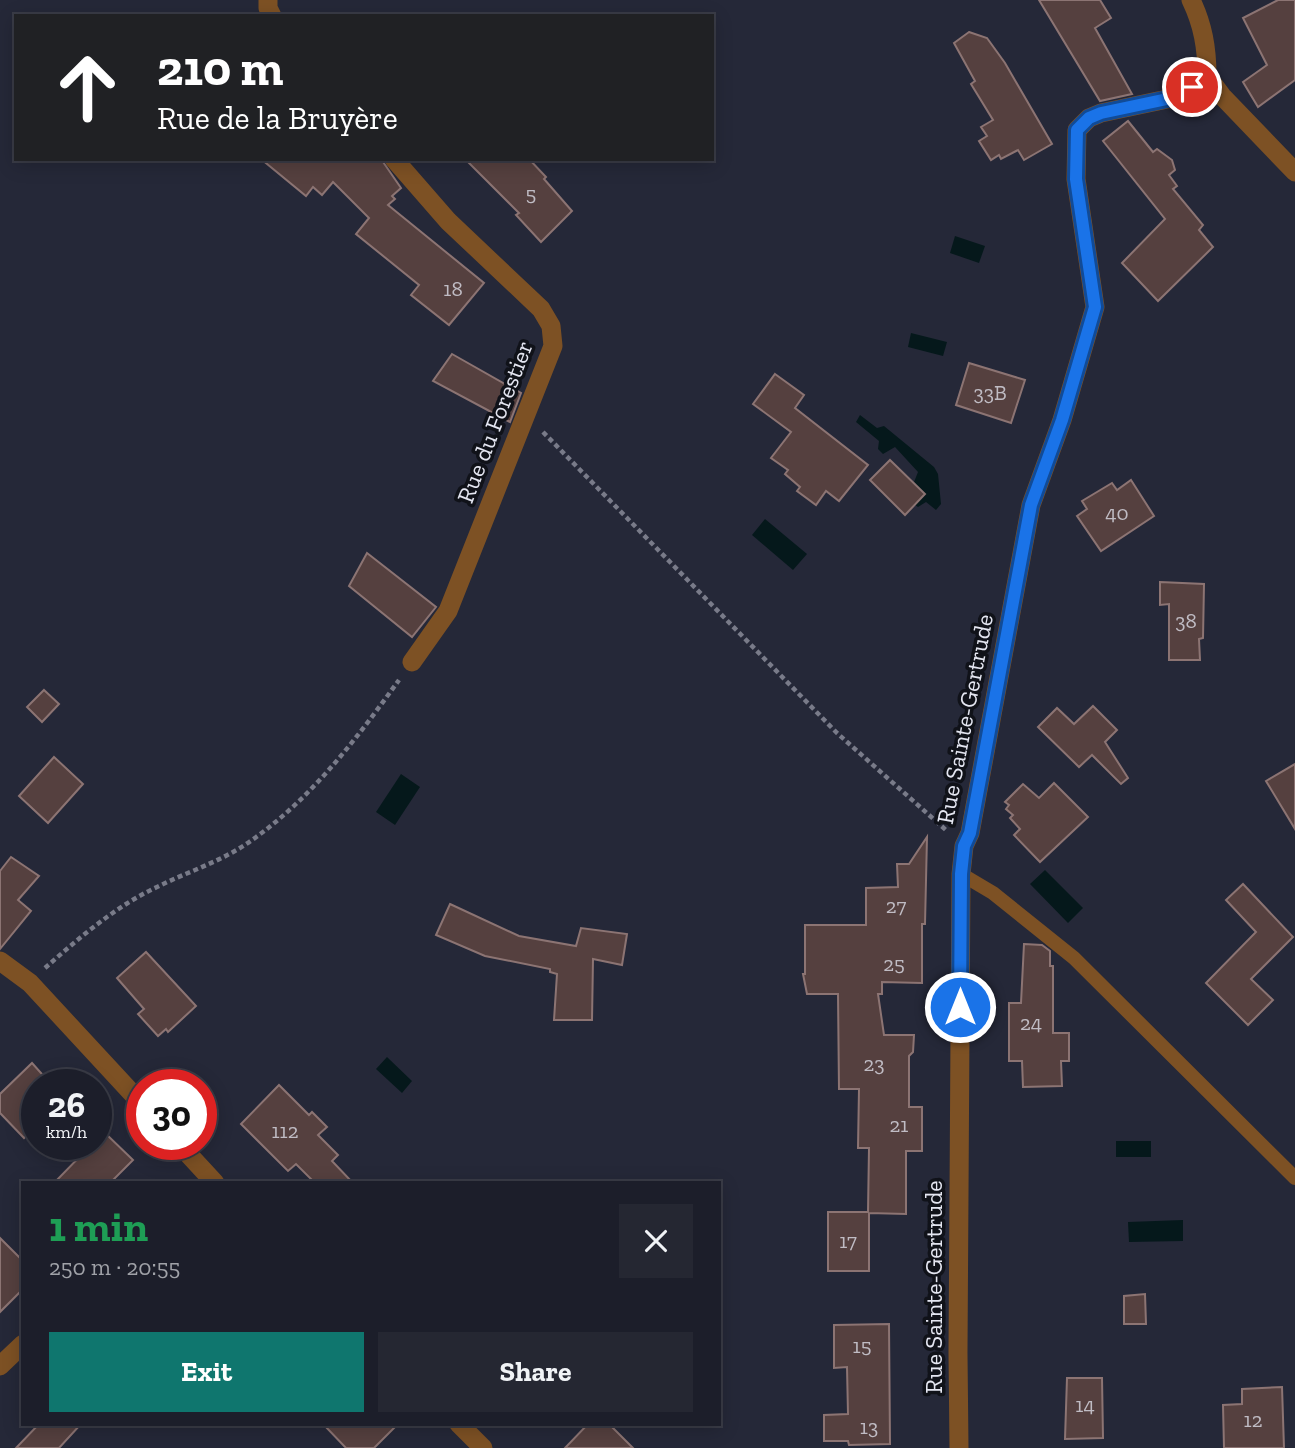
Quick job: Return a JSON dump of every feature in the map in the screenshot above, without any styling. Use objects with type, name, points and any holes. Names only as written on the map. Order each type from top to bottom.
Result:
[{"type":"street","points":[[1191,0],[1202,24],[1208,76],[1222,96],[1295,172]]},
{"type":"street","name":"Rue Sainte-Gertrude","points":[[959,1448],[961,874],[964,846],[970,833],[1031,505],[1062,420],[1095,307],[1076,179],[1077,130],[1089,118],[1101,113],[1172,98],[1208,76]]},
{"type":"street","name":"Rue du Forestier","points":[[396,161],[448,221],[541,309],[551,326],[553,346],[448,611],[412,662]]},
{"type":"street","points":[[0,961],[30,983],[126,1087]]},
{"type":"street","points":[[191,1160],[206,1180]]},
{"type":"street","points":[[0,1366],[21,1346]]},
{"type":"street","points":[[461,1426],[483,1448]]},
{"type":"lane","points":[[961,874],[993,893],[1074,958],[1295,1178]]},
{"type":"path","points":[[526,415],[837,733],[964,846]]},
{"type":"path","points":[[30,983],[123,906],[156,887],[218,862],[283,816],[357,737],[412,662]]},
{"type":"shaded area","points":[[955,236],[985,246],[979,263],[950,253]]},
{"type":"shaded area","points":[[911,333],[947,342],[943,356],[908,347]]},
{"type":"shaded area","points":[[860,415],[877,428],[884,426],[934,467],[938,474],[941,504],[936,510],[926,502],[918,507],[915,505],[925,494],[914,482],[918,472],[895,447],[883,454],[878,449],[879,441],[856,422]]},
{"type":"shaded area","points":[[765,519],[807,554],[793,570],[752,535]]},
{"type":"shaded area","points":[[401,774],[420,787],[395,825],[376,812]]},
{"type":"shaded area","points":[[1045,870],[1083,908],[1068,923],[1030,884]]},
{"type":"shaded area","points":[[387,1057],[412,1081],[402,1093],[376,1069]]},
{"type":"shaded area","points":[[1116,1141],[1151,1141],[1151,1157],[1116,1157]]},
{"type":"shaded area","points":[[1183,1220],[1183,1241],[1129,1242],[1128,1222]]},
{"type":"building","points":[[1039,0],[1100,0],[1111,18],[1095,28],[1132,94],[1100,101]]},
{"type":"building","points":[[1278,0],[1295,0],[1295,80],[1258,107],[1243,82],[1267,65],[1243,18]]},
{"type":"building","points":[[969,32],[987,38],[1005,63],[1052,144],[1024,160],[1018,150],[1001,159],[999,155],[991,160],[979,141],[987,136],[981,127],[993,120],[971,84],[975,81],[954,43]]},
{"type":"building","points":[[1128,121],[1153,152],[1157,149],[1172,160],[1175,170],[1169,175],[1177,186],[1173,189],[1203,225],[1199,230],[1213,247],[1158,301],[1122,263],[1165,219],[1103,141]]},
{"type":"building","points":[[263,161],[382,161],[401,188],[392,196],[395,199],[388,205],[484,283],[449,325],[411,295],[419,285],[356,234],[369,218],[333,182],[322,195],[313,187],[306,196]]},
{"type":"building","points":[[467,161],[531,161],[572,211],[541,242],[516,215],[519,213]]},
{"type":"building","points":[[452,354],[521,393],[510,422],[433,381]]},
{"type":"building","points":[[969,363],[1025,380],[1011,423],[956,405]]},
{"type":"building","points":[[775,374],[804,395],[795,408],[868,465],[839,501],[826,491],[816,505],[797,491],[800,487],[785,474],[788,470],[771,458],[791,432],[753,404]]},
{"type":"building","points":[[890,460],[925,494],[905,515],[870,480]]},
{"type":"building","points":[[1131,480],[1154,516],[1101,551],[1077,516],[1087,509],[1082,501],[1112,483],[1117,490]]},
{"type":"building","points":[[367,553],[436,607],[412,637],[349,586]]},
{"type":"building","points":[[1160,582],[1204,584],[1203,638],[1199,639],[1200,660],[1169,660],[1169,604],[1160,605]]},
{"type":"building","points":[[44,690],[59,704],[42,722],[27,707]]},
{"type":"building","points":[[1093,706],[1117,730],[1105,742],[1128,778],[1121,784],[1092,755],[1079,767],[1038,727],[1057,708],[1074,724]]},
{"type":"building","points":[[54,757],[83,784],[48,823],[19,796]]},
{"type":"building","points":[[1295,764],[1295,829],[1266,781]]},
{"type":"building","points":[[1054,783],[1088,817],[1040,862],[1014,835],[1020,829],[1010,818],[1013,815],[1006,809],[1009,805],[1005,802],[1023,784],[1039,798]]},
{"type":"building","points":[[927,837],[922,983],[882,982],[882,994],[878,994],[884,1035],[914,1035],[913,1052],[909,1056],[909,1107],[922,1107],[922,1151],[906,1151],[906,1214],[869,1213],[869,1271],[828,1271],[828,1212],[868,1212],[869,1148],[858,1148],[859,1089],[839,1089],[838,994],[807,994],[803,974],[805,925],[866,925],[866,888],[898,887],[897,864],[909,864]]},
{"type":"building","points":[[11,857],[39,876],[18,900],[31,911],[0,949],[0,871]]},
{"type":"building","points":[[1243,884],[1293,937],[1251,979],[1273,1000],[1248,1025],[1206,983],[1256,932],[1226,900]]},
{"type":"building","points":[[450,904],[519,936],[576,946],[581,928],[627,934],[622,965],[593,959],[592,1020],[554,1020],[557,974],[550,972],[550,969],[485,956],[436,935]]},
{"type":"building","points":[[1024,944],[1042,945],[1050,951],[1050,966],[1053,966],[1053,1033],[1069,1033],[1069,1061],[1061,1061],[1062,1086],[1023,1087],[1022,1061],[1009,1061],[1009,1003],[1021,1003]]},
{"type":"building","points":[[146,952],[196,1006],[168,1032],[166,1029],[158,1036],[138,1014],[144,1009],[117,978]]},
{"type":"building","points":[[32,1063],[37,1069],[26,1069]]},
{"type":"building","points":[[21,1074],[21,1135],[0,1113],[0,1094]]},
{"type":"building","points":[[279,1085],[309,1115],[312,1112],[327,1127],[318,1135],[338,1155],[332,1161],[351,1181],[313,1181],[296,1164],[288,1171],[241,1124]]},
{"type":"building","points":[[112,1140],[126,1153],[126,1160],[133,1160],[112,1181],[56,1181],[76,1160],[112,1160]]},
{"type":"building","points":[[0,1238],[21,1259],[21,1291],[0,1312]]},
{"type":"building","points":[[1145,1294],[1146,1324],[1124,1324],[1124,1296]]},
{"type":"building","points":[[889,1324],[890,1444],[849,1445],[848,1441],[824,1441],[824,1415],[848,1414],[847,1367],[834,1368],[834,1325]]},
{"type":"building","points":[[1067,1378],[1102,1378],[1103,1438],[1065,1439]]},
{"type":"building","points":[[1282,1387],[1284,1448],[1224,1448],[1223,1405],[1242,1404],[1242,1389]]},
{"type":"building","points":[[37,1426],[79,1426],[59,1448],[16,1448]]},
{"type":"building","points":[[325,1426],[396,1426],[374,1448],[346,1448]]},
{"type":"building","points":[[586,1426],[611,1426],[633,1448],[565,1448]]},
{"type":"route","points":[[960,1007],[961,874],[964,846],[970,833],[1031,505],[1062,420],[1095,307],[1076,179],[1077,130],[1089,118],[1101,113],[1172,98],[1192,87]]}]
